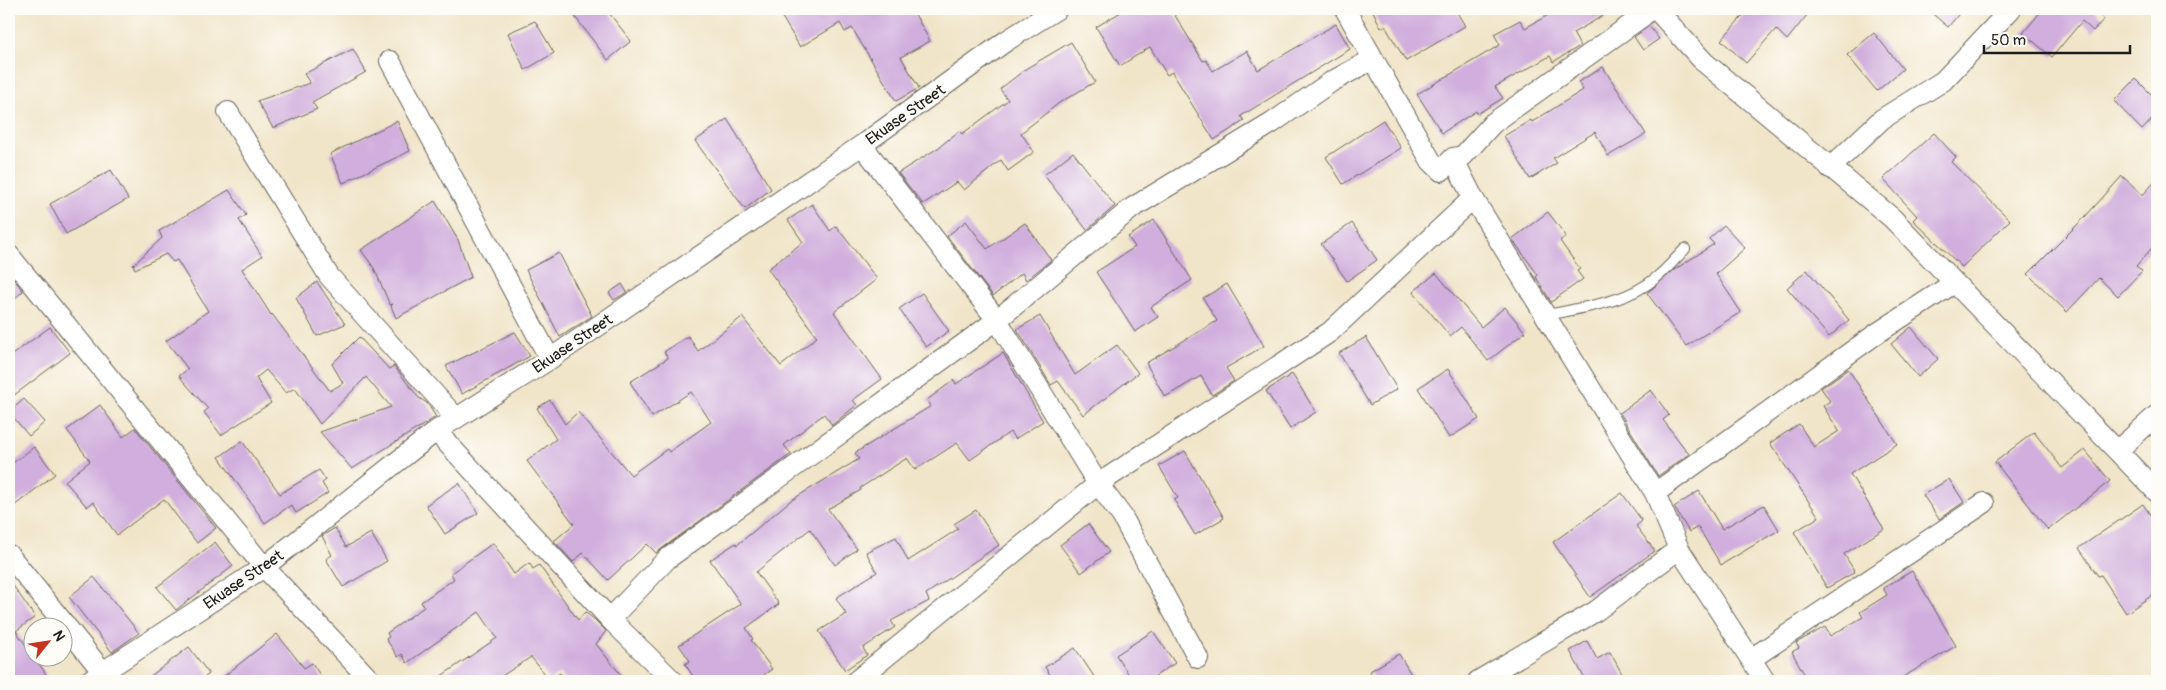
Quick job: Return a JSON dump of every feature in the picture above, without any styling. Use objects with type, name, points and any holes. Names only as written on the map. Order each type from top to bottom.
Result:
[{"type":"street","name":"Ekuase Street","points":[[101,678],[264,567],[436,431],[550,359],[862,145],[1006,41],[1057,9]]},
{"type":"street","points":[[1345,9],[1431,160],[1442,171],[1453,158],[1463,156],[1493,123],[1643,16],[1649,9]]},
{"type":"street","points":[[1656,9],[1704,62],[1892,218],[2157,492]]},
{"type":"street","points":[[1830,168],[1882,119],[1943,81],[2011,9]]},
{"type":"street","points":[[610,619],[667,559],[997,320],[1132,208],[1272,123],[1331,82],[1373,59]]},
{"type":"street","points":[[390,61],[550,359]]},
{"type":"street","points":[[228,112],[329,276],[456,418]]},
{"type":"street","points":[[862,145],[997,320],[1098,484],[1122,516],[1198,658]]},
{"type":"street","points":[[1453,158],[1473,198],[1547,315],[1655,493],[1679,549],[1752,659],[1764,681]]},
{"type":"street","points":[[856,681],[1098,484],[1330,332],[1473,198]]},
{"type":"street","points":[[9,255],[264,567],[371,681]]},
{"type":"street","points":[[1655,493],[1876,334],[1954,283]]},
{"type":"street","points":[[2118,450],[2157,415]]},
{"type":"street","points":[[436,431],[610,619],[673,681]]},
{"type":"street","points":[[1752,659],[1984,503]]},
{"type":"street","points":[[1478,681],[1596,611],[1679,549]]},
{"type":"street","points":[[9,555],[101,678]]},
{"type":"lane","points":[[1547,315],[1610,302],[1635,291],[1656,278],[1684,249]]},
{"type":"building","points":[[569,9],[606,9],[631,41],[608,60]]},
{"type":"building","points":[[777,9],[912,9],[930,41],[901,57],[919,88],[896,101],[852,28],[845,32],[840,23],[800,47]]},
{"type":"building","points":[[1126,9],[1171,9],[1203,61],[1206,60],[1213,71],[1247,51],[1258,70],[1336,24],[1350,49],[1241,116],[1244,121],[1214,140],[1172,72],[1167,75],[1150,47],[1120,66],[1096,27]]},
{"type":"building","points":[[1372,9],[1455,9],[1465,26],[1406,61],[1385,26],[1381,28]]},
{"type":"building","points":[[1559,9],[1615,9],[1573,33],[1580,46],[1553,62],[1550,56],[1495,87],[1503,98],[1477,114],[1476,111],[1442,133],[1417,94],[1500,45],[1494,34],[1520,20],[1525,28]]},
{"type":"building","points":[[1749,9],[1812,9],[1787,40],[1776,29],[1746,63],[1721,40]]},
{"type":"building","points":[[1927,9],[1963,9],[1948,27]]},
{"type":"building","points":[[2043,9],[2093,9],[2104,19],[2093,31],[2082,21],[2052,57],[2023,33]]},
{"type":"building","points":[[535,21],[554,53],[525,70],[508,33]]},
{"type":"building","points":[[1649,26],[1659,39],[1643,50],[1634,37]]},
{"type":"building","points":[[1874,33],[1903,69],[1877,91],[1847,55]]},
{"type":"building","points":[[1071,42],[1095,82],[1059,103],[1021,133],[1034,152],[1008,171],[1001,160],[964,190],[957,182],[923,204],[898,173],[938,148],[959,131],[962,134],[1008,100],[1000,89],[1027,68]]},
{"type":"building","points":[[353,49],[366,72],[312,102],[317,109],[273,128],[257,101],[310,83],[304,74]]},
{"type":"building","points":[[1603,67],[1646,134],[1608,156],[1595,132],[1553,158],[1557,163],[1530,179],[1504,136],[1531,120],[1532,122],[1583,90],[1578,82]]},
{"type":"building","points":[[2136,79],[2157,100],[2157,114],[2142,130],[2114,101]]},
{"type":"building","points":[[727,119],[771,189],[745,209],[695,141]]},
{"type":"building","points":[[1383,120],[1401,148],[1343,184],[1326,157]]},
{"type":"building","points":[[397,121],[410,151],[343,183],[330,154]]},
{"type":"building","points":[[1934,133],[1956,157],[1951,162],[2010,220],[1962,267],[1913,220],[1917,216],[1883,179]]},
{"type":"building","points":[[1073,152],[1115,206],[1087,230],[1044,175]]},
{"type":"building","points":[[111,170],[128,199],[66,234],[50,204]]},
{"type":"building","points":[[2122,176],[2143,195],[2157,179],[2157,242],[2136,266],[2142,271],[2118,296],[2099,278],[2067,312],[2028,274],[2085,217]]},
{"type":"building","points":[[229,190],[246,215],[239,220],[262,256],[242,269],[271,315],[330,391],[343,383],[332,364],[359,337],[389,369],[394,366],[419,398],[427,403],[436,417],[352,469],[320,432],[391,407],[366,377],[320,424],[295,388],[286,393],[266,370],[256,378],[271,403],[221,435],[204,412],[208,409],[179,376],[188,369],[166,341],[208,311],[177,260],[173,262],[166,254],[135,269],[133,265],[162,238],[159,231]]},
{"type":"building","points":[[435,201],[458,240],[471,277],[396,318],[391,306],[393,304],[390,305],[374,268],[361,250]]},
{"type":"building","points":[[812,204],[830,231],[836,226],[877,279],[834,312],[882,379],[853,400],[857,405],[832,425],[824,414],[784,445],[791,454],[656,553],[647,544],[608,580],[583,553],[573,562],[554,541],[574,524],[527,461],[556,439],[537,408],[550,400],[565,424],[578,412],[631,475],[667,449],[669,452],[711,422],[691,392],[652,417],[630,382],[668,358],[664,352],[688,336],[698,351],[742,317],[781,366],[817,337],[768,269],[803,242],[788,220]]},
{"type":"building","points":[[1548,212],[1566,236],[1560,241],[1580,269],[1577,271],[1583,279],[1551,302],[1536,277],[1538,275],[1512,239]]},
{"type":"building","points":[[1154,220],[1192,280],[1151,307],[1158,317],[1135,332],[1096,272],[1135,247],[1128,237]]},
{"type":"building","points":[[966,221],[987,249],[1025,223],[1051,260],[1026,280],[1022,273],[993,296],[947,236]]},
{"type":"building","points":[[1352,223],[1377,260],[1347,281],[1321,244]]},
{"type":"building","points":[[1724,225],[1745,248],[1716,274],[1741,312],[1686,346],[1647,293],[1674,270],[1714,244],[1709,239]]},
{"type":"building","points":[[559,253],[592,316],[560,337],[526,270]]},
{"type":"building","points":[[1807,270],[1849,320],[1829,337],[1787,288]]},
{"type":"building","points":[[9,273],[23,291],[9,304]]},
{"type":"building","points":[[1436,273],[1481,327],[1505,307],[1525,332],[1488,361],[1461,327],[1450,336],[1413,292]]},
{"type":"building","points":[[317,282],[345,324],[317,336],[296,298]]},
{"type":"building","points":[[622,284],[627,292],[614,300],[609,293]]},
{"type":"building","points":[[1227,284],[1264,346],[1226,368],[1234,381],[1212,395],[1201,376],[1165,397],[1146,363],[1217,321],[1203,298]]},
{"type":"building","points":[[922,293],[949,331],[926,347],[899,309]]},
{"type":"building","points":[[1040,316],[1075,375],[1117,345],[1138,373],[1083,415],[1058,381],[1051,385],[1017,329]]},
{"type":"building","points":[[50,327],[70,353],[9,399],[9,357]]},
{"type":"building","points":[[1911,327],[1938,359],[1918,377],[1891,344]]},
{"type":"building","points":[[515,332],[530,356],[462,394],[446,366]]},
{"type":"building","points":[[1366,337],[1397,389],[1370,405],[1339,353]]},
{"type":"building","points":[[1003,353],[1043,421],[1015,439],[1010,432],[970,460],[957,443],[915,470],[907,458],[860,488],[861,490],[828,509],[857,549],[835,565],[810,529],[756,572],[779,604],[746,628],[753,639],[751,640],[772,669],[755,681],[696,681],[685,664],[690,661],[679,645],[741,604],[710,560],[736,543],[737,545],[790,501],[859,459],[855,453],[931,406],[927,400],[954,380],[956,384]]},
{"type":"building","points":[[1448,369],[1479,419],[1449,438],[1418,388]]},
{"type":"building","points":[[1848,369],[1897,444],[1850,474],[1884,529],[1844,554],[1855,572],[1827,588],[1794,532],[1819,517],[1770,443],[1799,424],[1814,447],[1839,431],[1823,406],[1830,401],[1821,388]]},
{"type":"building","points":[[1292,374],[1316,412],[1290,429],[1266,391]]},
{"type":"building","points":[[1651,390],[1669,415],[1663,420],[1689,454],[1658,476],[1620,413]]},
{"type":"building","points":[[24,399],[45,422],[29,436],[9,412]]},
{"type":"building","points":[[100,405],[123,437],[135,428],[216,528],[197,543],[164,499],[117,535],[93,502],[87,507],[65,481],[90,461],[67,430]]},
{"type":"building","points":[[2034,432],[2062,468],[2085,450],[2110,481],[2048,530],[1995,462]]},
{"type":"building","points":[[242,441],[280,494],[319,470],[326,480],[322,483],[328,493],[296,513],[291,505],[265,523],[219,457]]},
{"type":"building","points":[[34,447],[55,474],[9,510],[9,466]]},
{"type":"building","points":[[1185,451],[1224,518],[1195,535],[1174,500],[1178,498],[1159,466]]},
{"type":"building","points":[[1949,479],[1964,502],[1939,519],[1923,495]]},
{"type":"building","points":[[459,483],[478,513],[445,534],[426,505]]},
{"type":"building","points":[[1699,491],[1722,529],[1764,505],[1779,530],[1721,565],[1698,527],[1689,532],[1674,507]]},
{"type":"building","points":[[1622,493],[1642,521],[1636,526],[1655,551],[1590,597],[1553,542]]},
{"type":"building","points":[[2143,504],[2157,525],[2157,592],[2126,613],[2101,575],[2098,576],[2079,548]]},
{"type":"building","points":[[976,510],[999,545],[926,594],[929,601],[891,621],[895,627],[863,648],[867,655],[845,670],[819,631],[846,614],[836,598],[877,572],[866,552],[896,537],[908,561],[958,529],[954,524]]},
{"type":"building","points":[[1088,524],[1109,552],[1081,573],[1060,545]]},
{"type":"building","points":[[335,528],[346,547],[371,533],[387,561],[343,587],[326,559],[332,555],[322,536]]},
{"type":"building","points":[[215,542],[233,566],[176,610],[157,587]]},
{"type":"building","points":[[493,543],[514,574],[529,563],[533,569],[539,565],[578,620],[585,612],[606,631],[596,644],[626,681],[567,681],[560,673],[550,680],[531,657],[494,681],[434,681],[497,638],[479,612],[407,663],[402,654],[398,657],[386,639],[389,637],[387,633],[424,607],[421,602],[454,579],[451,573]]},
{"type":"building","points":[[1912,571],[1956,646],[1896,681],[1822,681],[1818,675],[1808,681],[1792,652],[1799,648],[1796,643],[1825,627],[1830,636],[1863,617],[1860,612],[1887,595],[1883,588]]},
{"type":"building","points":[[94,577],[139,633],[112,652],[69,597]]},
{"type":"building","points":[[9,580],[35,617],[22,618],[22,627],[16,631],[22,640],[22,668],[42,668],[46,674],[35,681],[9,681]]},
{"type":"building","points":[[1153,631],[1175,663],[1148,681],[1133,681],[1116,655]]},
{"type":"building","points":[[277,634],[304,668],[312,663],[324,681],[218,681]]},
{"type":"building","points":[[1587,641],[1597,659],[1610,652],[1626,681],[1586,681],[1570,651]]},
{"type":"building","points":[[189,647],[209,674],[200,681],[144,681]]},
{"type":"building","points":[[1075,648],[1097,681],[1054,681],[1045,667]]},
{"type":"building","points":[[1399,654],[1415,681],[1376,681],[1370,671]]}]
